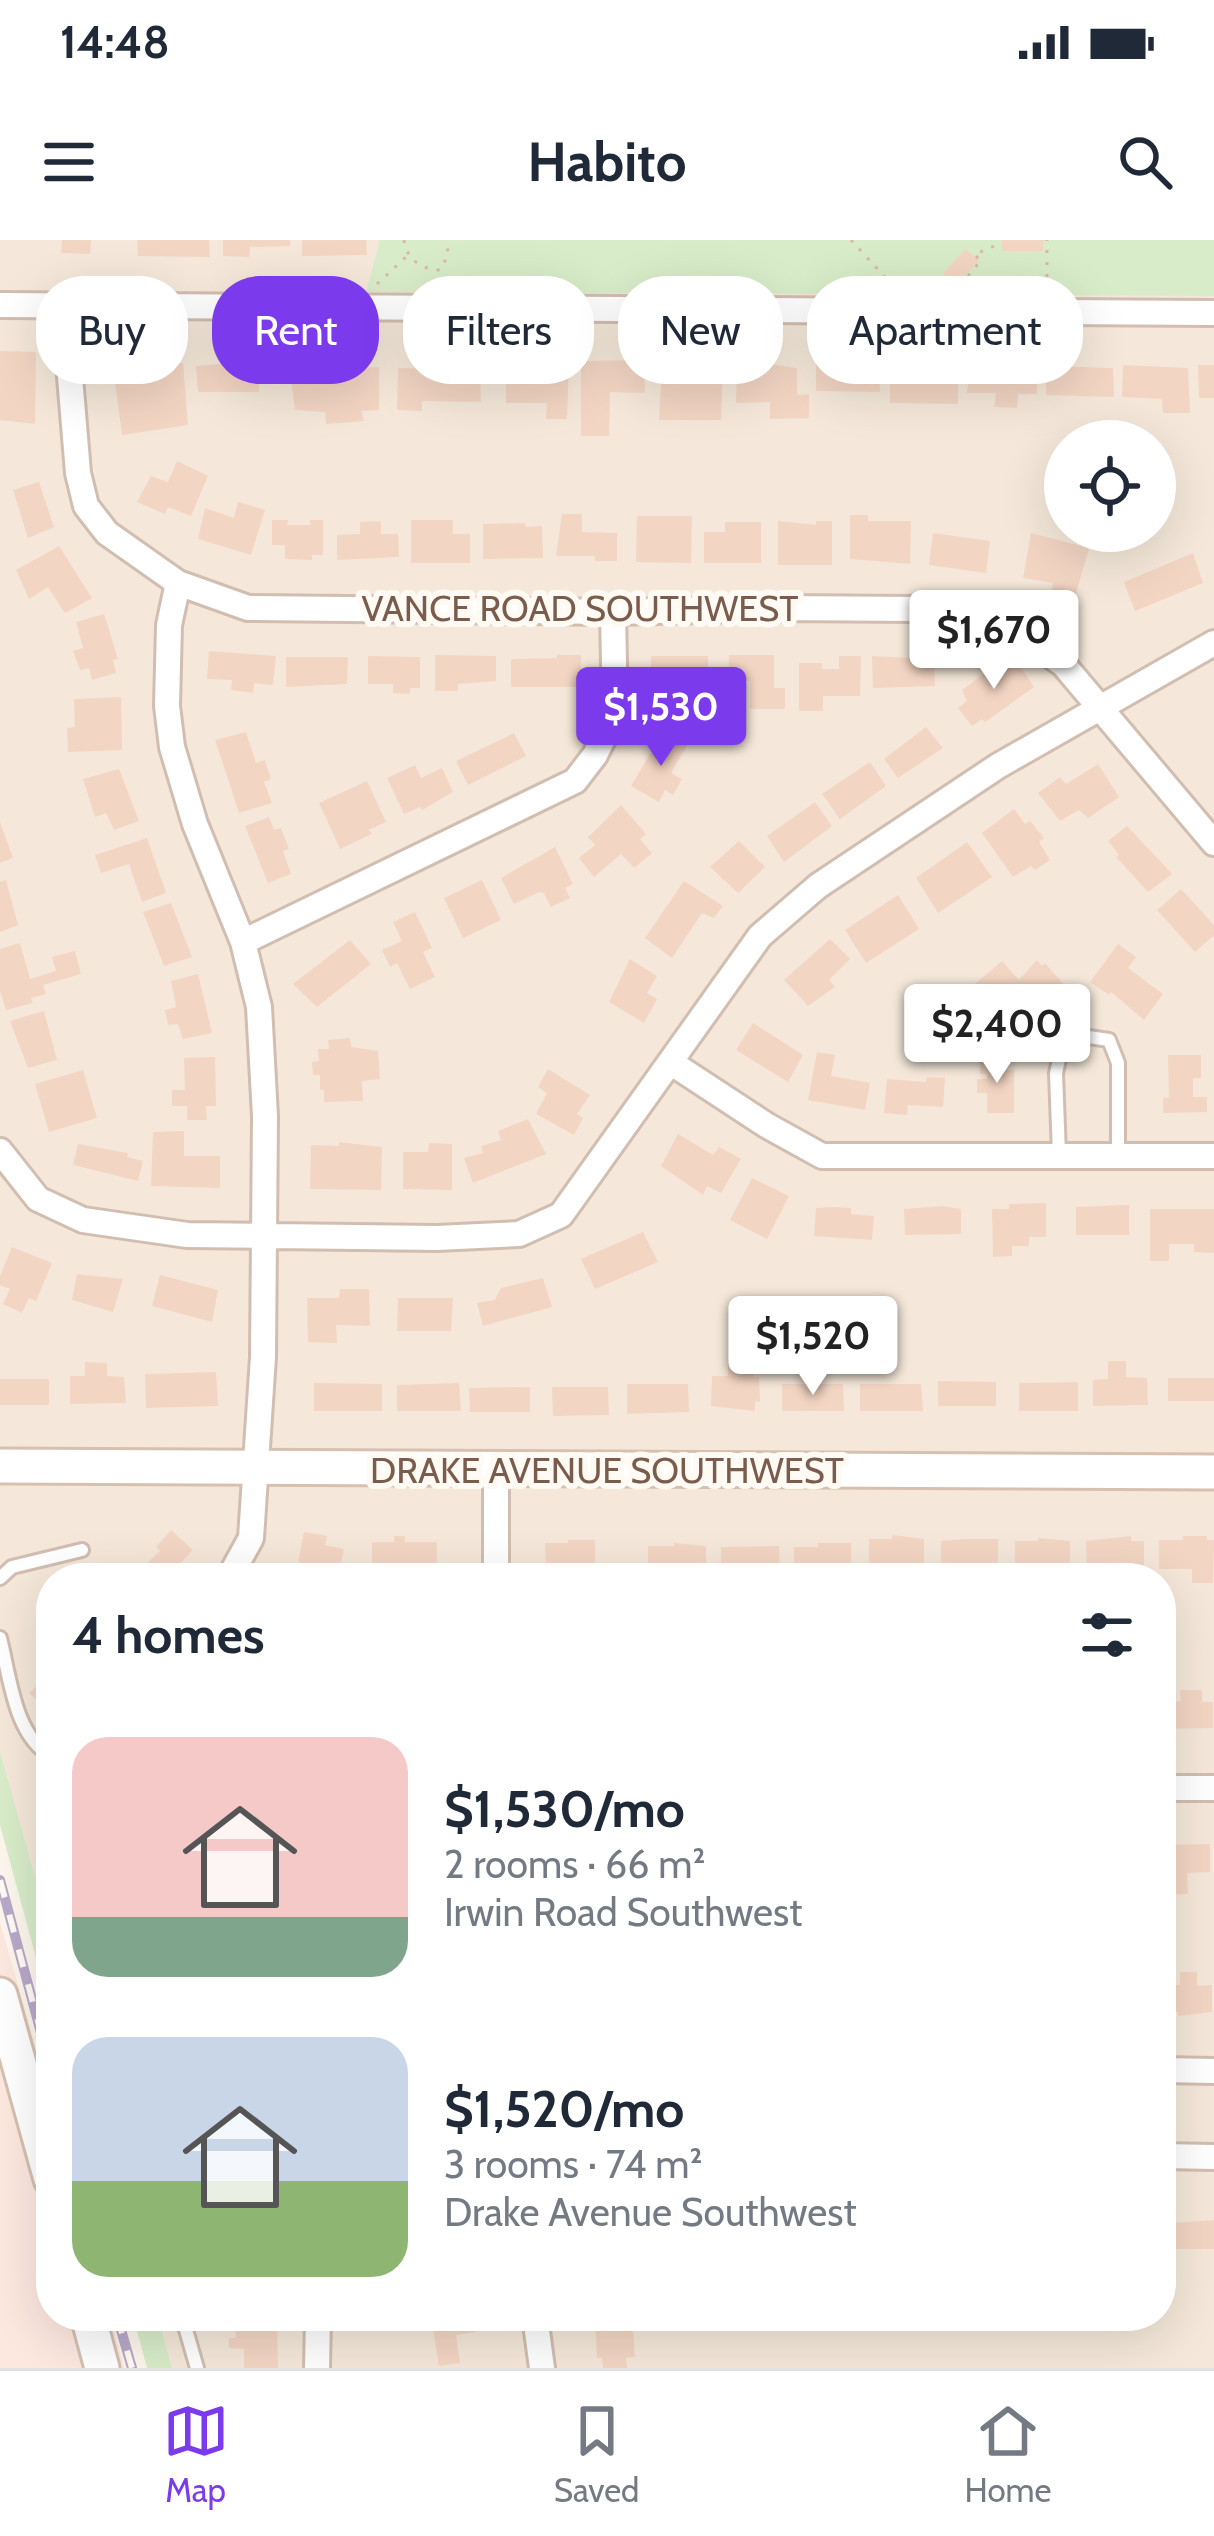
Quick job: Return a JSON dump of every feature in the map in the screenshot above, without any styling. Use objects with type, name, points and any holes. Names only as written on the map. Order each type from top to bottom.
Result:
[{"type":"street","points":[[0,305],[36,305]]},
{"type":"street","points":[[188,306],[1214,313]]},
{"type":"street","name":"VANCE ROAD SOUTHWEST","points":[[71,384],[78,473],[86,506],[107,533],[178,584],[248,608],[916,609],[971,614],[1015,631],[1064,664],[1214,843]]},
{"type":"street","points":[[178,584],[169,625],[167,706],[172,747],[195,824],[243,942],[259,1007],[265,1116],[263,1357],[251,1538],[237,1563]]},
{"type":"street","points":[[243,942],[575,782],[615,716],[613,612]]},
{"type":"street","points":[[0,1150],[38,1198],[83,1220],[187,1235],[436,1238],[519,1234],[561,1216],[760,936],[818,886],[998,766],[1214,644]]},
{"type":"street","points":[[670,1062],[822,1156],[1214,1156]]},
{"type":"street","name":"DRAKE AVENUE SOUTHWEST","points":[[0,1466],[1214,1472]]},
{"type":"street","points":[[496,1469],[496,1563]]},
{"type":"street","points":[[1176,1788],[1214,1788]]},
{"type":"street","points":[[0,1995],[36,2125]]},
{"type":"street","points":[[1176,2071],[1214,2071]]},
{"type":"street","points":[[1176,2156],[1214,2157]]},
{"type":"street","points":[[92,2331],[102,2368]]},
{"type":"street","points":[[317,2368],[318,2331]]},
{"type":"street","points":[[538,2331],[542,2368]]},
{"type":"lane","points":[[1059,1156],[1056,1073],[1062,1046],[1082,1036],[1109,1040],[1118,1063],[1118,1156]]},
{"type":"lane","points":[[0,1577],[12,1567],[82,1550]]},
{"type":"lane","points":[[0,1638],[22,1724],[36,1746]]},
{"type":"lane","points":[[186,2331],[197,2368]]},
{"type":"path","points":[[404,240],[416,264],[440,270],[448,255],[447,240]]},
{"type":"path","points":[[851,240],[885,276]]},
{"type":"path","points":[[969,276],[981,260],[974,254],[994,246],[996,240]]},
{"type":"path","points":[[1047,240],[1047,276]]},
{"type":"path","points":[[379,281],[408,254]]},
{"type":"shaded area","points":[[0,240],[1214,240],[1214,2368],[172,2368],[162,2331],[1176,2331],[1176,1563],[36,1563],[36,1879],[0,1751]]},
{"type":"shaded area","points":[[0,1922],[36,2048],[36,2331],[114,2331],[124,2368],[0,2368]]},
{"type":"green space","points":[[380,240],[1214,240],[1214,296],[1083,295],[1083,276],[807,276],[807,294],[783,294],[783,276],[618,276],[618,293],[594,293],[594,276],[403,276],[403,292],[379,292],[379,276],[370,276]]},
{"type":"green space","points":[[0,1751],[36,1879],[36,1958],[0,1825]]},
{"type":"green space","points":[[137,2331],[162,2331],[172,2368],[147,2368]]},
{"type":"building","points":[[62,240],[91,240],[90,254],[61,253]]},
{"type":"building","points":[[137,240],[209,240],[210,257],[138,256]]},
{"type":"building","points":[[223,240],[290,240],[290,246],[250,247],[249,257],[223,256]]},
{"type":"building","points":[[302,240],[366,240],[367,255],[302,256]]},
{"type":"building","points":[[1002,240],[1043,240],[1043,251],[1002,251]]},
{"type":"building","points":[[965,249],[979,260],[965,276],[943,274]]},
{"type":"building","points":[[0,351],[36,352],[35,424],[0,420]]},
{"type":"building","points":[[618,360],[618,384],[645,384],[645,393],[610,392],[609,436],[581,436],[581,384],[594,384],[594,361]]},
{"type":"building","points":[[212,365],[212,384],[259,384],[259,392],[198,392],[196,366]]},
{"type":"building","points":[[1123,365],[1188,368],[1190,413],[1163,413],[1162,399],[1122,397]]},
{"type":"building","points":[[1198,365],[1214,365],[1214,398],[1199,398]]},
{"type":"building","points":[[783,366],[797,368],[797,395],[809,394],[809,418],[770,419],[770,402],[736,403],[737,384],[783,384]]},
{"type":"building","points":[[1083,367],[1113,368],[1114,397],[1046,395],[1046,384],[1083,384]]},
{"type":"building","points":[[398,368],[403,368],[403,384],[480,384],[481,402],[422,401],[422,411],[397,410]]},
{"type":"building","points":[[115,384],[185,384],[188,425],[122,435]]},
{"type":"building","points":[[292,384],[379,384],[379,410],[361,411],[364,421],[326,424],[325,412],[295,410]]},
{"type":"building","points":[[506,384],[568,384],[567,419],[546,419],[547,403],[506,403]]},
{"type":"building","points":[[661,384],[722,384],[721,420],[659,420]]},
{"type":"building","points":[[816,384],[880,384],[880,392],[816,391]]},
{"type":"building","points":[[890,384],[958,384],[958,404],[890,403]]},
{"type":"building","points":[[968,384],[1037,384],[1037,394],[1018,394],[1017,408],[994,407],[996,393],[967,393]]},
{"type":"building","points":[[177,461],[208,476],[191,516],[168,507],[165,514],[137,502],[151,476],[168,482]]},
{"type":"building","points":[[39,482],[54,527],[28,538],[13,490]]},
{"type":"building","points":[[238,502],[265,510],[251,555],[198,539],[205,508],[234,518]]},
{"type":"building","points":[[562,514],[582,514],[582,532],[617,533],[617,561],[556,556]]},
{"type":"building","points":[[850,515],[868,515],[868,521],[911,521],[910,564],[850,559]]},
{"type":"building","points":[[637,516],[692,516],[691,563],[636,562]]},
{"type":"building","points":[[272,520],[310,525],[310,520],[323,520],[323,555],[312,555],[312,560],[285,559],[285,545],[272,545]]},
{"type":"building","points":[[411,520],[453,520],[453,534],[470,534],[470,563],[411,563]]},
{"type":"building","points":[[381,521],[381,534],[398,534],[399,557],[337,560],[337,535],[360,534],[360,522]]},
{"type":"building","points":[[778,521],[816,525],[816,521],[832,521],[832,565],[778,565]]},
{"type":"building","points":[[725,522],[761,522],[761,563],[704,563],[704,532],[725,532]]},
{"type":"building","points":[[525,523],[525,527],[542,526],[543,558],[483,559],[483,524]]},
{"type":"building","points":[[933,533],[990,541],[986,573],[929,565]]},
{"type":"building","points":[[1031,533],[1044,536],[1044,552],[1088,552],[1075,597],[1051,594],[1053,583],[1023,578]]},
{"type":"building","points":[[59,546],[92,598],[65,613],[48,587],[29,599],[16,570]]},
{"type":"building","points":[[1193,553],[1203,583],[1135,611],[1124,582]]},
{"type":"building","points":[[104,614],[118,659],[113,660],[116,673],[92,680],[89,668],[80,670],[73,651],[83,648],[76,622]]},
{"type":"building","points":[[209,651],[276,656],[273,685],[254,683],[253,693],[231,690],[232,680],[207,679]]},
{"type":"building","points":[[435,655],[496,656],[496,681],[458,684],[458,691],[435,691]]},
{"type":"building","points":[[581,655],[581,687],[511,687],[511,659]]},
{"type":"building","points":[[729,655],[774,655],[774,688],[785,688],[785,709],[750,709],[750,681],[729,680]]},
{"type":"building","points":[[368,656],[420,657],[420,688],[410,688],[410,694],[393,693],[393,684],[368,684]]},
{"type":"building","points":[[651,656],[708,656],[708,685],[683,685],[683,695],[651,695]]},
{"type":"building","points":[[839,656],[861,656],[860,696],[823,696],[823,711],[799,711],[799,663],[839,669]]},
{"type":"building","points":[[872,656],[934,659],[935,686],[873,688]]},
{"type":"building","points":[[286,657],[348,657],[347,684],[286,687]]},
{"type":"building","points":[[1005,658],[1011,668],[1018,663],[1034,687],[972,726],[958,708],[967,701],[962,690]]},
{"type":"building","points":[[121,697],[122,750],[68,752],[67,728],[75,727],[74,699]]},
{"type":"building","points":[[926,727],[943,748],[898,778],[884,759]]},
{"type":"building","points":[[246,732],[256,763],[265,760],[271,779],[264,782],[272,803],[239,813],[215,740]]},
{"type":"building","points":[[663,732],[687,746],[671,773],[682,779],[673,795],[665,790],[659,802],[631,786]]},
{"type":"building","points":[[514,733],[526,756],[468,785],[456,761]]},
{"type":"building","points":[[870,762],[886,786],[840,819],[822,794]]},
{"type":"building","points":[[1098,764],[1119,797],[1088,818],[1079,810],[1060,821],[1038,793],[1060,777],[1066,784]]},
{"type":"building","points":[[415,765],[421,778],[442,768],[453,792],[422,810],[404,814],[387,778]]},
{"type":"building","points":[[119,769],[139,821],[114,830],[106,813],[95,817],[83,779]]},
{"type":"building","points":[[367,781],[386,822],[340,849],[319,803]]},
{"type":"building","points":[[815,802],[832,826],[784,862],[767,836]]},
{"type":"building","points":[[621,805],[646,834],[640,839],[652,853],[634,868],[621,854],[594,877],[579,858],[595,845],[588,837]]},
{"type":"building","points":[[1014,809],[1044,838],[1039,842],[1050,860],[1013,877],[982,833]]},
{"type":"building","points":[[269,817],[274,830],[281,828],[291,874],[268,883],[245,826]]},
{"type":"building","points":[[0,822],[13,858],[0,863]]},
{"type":"building","points":[[1127,826],[1172,874],[1148,892],[1108,841]]},
{"type":"building","points":[[147,838],[166,893],[142,902],[129,864],[101,873],[95,855]]},
{"type":"building","points":[[739,841],[765,867],[738,893],[710,867]]},
{"type":"building","points":[[967,842],[992,877],[938,913],[916,878]]},
{"type":"building","points":[[555,847],[573,884],[565,888],[570,898],[551,907],[539,892],[514,904],[501,878]]},
{"type":"building","points":[[6,880],[18,925],[0,932],[0,882]]},
{"type":"building","points":[[482,880],[501,920],[463,938],[444,898]]},
{"type":"building","points":[[684,881],[723,906],[714,918],[702,913],[672,958],[645,938]]},
{"type":"building","points":[[1181,889],[1214,925],[1214,935],[1195,952],[1157,910]]},
{"type":"building","points":[[898,895],[919,929],[866,963],[845,930]]},
{"type":"building","points":[[171,903],[192,957],[164,966],[143,912]]},
{"type":"building","points":[[415,912],[432,948],[423,952],[435,977],[410,989],[397,963],[390,967],[382,950],[402,941],[393,922]]},
{"type":"building","points":[[830,939],[850,959],[829,980],[835,987],[808,1006],[784,980]]},
{"type":"building","points":[[350,940],[371,964],[317,1007],[293,984]]},
{"type":"building","points":[[20,943],[30,979],[56,971],[52,957],[75,951],[81,974],[43,985],[46,994],[31,998],[33,1003],[6,1010],[0,991],[0,949]]},
{"type":"building","points":[[1118,944],[1136,957],[1128,968],[1163,994],[1144,1020],[1111,992],[1090,982]]},
{"type":"building","points":[[630,959],[657,976],[647,993],[657,999],[644,1023],[609,1002]]},
{"type":"building","points":[[1037,960],[1065,986],[1022,1024],[999,1003],[1009,995],[1004,989],[983,1007],[968,990],[1002,961],[1019,980]]},
{"type":"building","points":[[198,974],[212,1033],[183,1039],[178,1024],[168,1025],[165,1010],[176,1007],[171,981]]},
{"type":"building","points":[[44,1011],[57,1060],[28,1068],[10,1021]]},
{"type":"building","points":[[753,1023],[803,1055],[788,1082],[736,1050]]},
{"type":"building","points":[[350,1038],[351,1047],[378,1051],[380,1079],[362,1081],[363,1101],[324,1102],[320,1075],[313,1075],[312,1062],[319,1061],[318,1049],[329,1049],[328,1040]]},
{"type":"building","points":[[817,1052],[835,1055],[831,1076],[870,1083],[865,1110],[808,1100]]},
{"type":"building","points":[[1168,1055],[1201,1055],[1201,1078],[1193,1078],[1193,1097],[1207,1097],[1207,1112],[1163,1113],[1163,1098],[1169,1098]]},
{"type":"building","points":[[215,1057],[216,1106],[206,1106],[207,1120],[187,1120],[187,1106],[172,1106],[172,1090],[185,1090],[184,1058]]},
{"type":"building","points":[[980,1058],[1004,1058],[1004,1070],[1014,1070],[1014,1113],[987,1113],[987,1093],[977,1093],[977,1079],[987,1079],[987,1074],[980,1074]]},
{"type":"building","points":[[548,1069],[590,1095],[577,1114],[583,1118],[574,1135],[536,1114],[547,1093],[538,1087]]},
{"type":"building","points":[[83,1070],[97,1118],[49,1132],[35,1084]]},
{"type":"building","points":[[927,1077],[945,1078],[943,1107],[908,1105],[907,1115],[884,1113],[887,1079],[926,1082]]},
{"type":"building","points":[[528,1119],[546,1154],[473,1183],[464,1158],[483,1153],[481,1146],[501,1140],[498,1131]]},
{"type":"building","points":[[184,1131],[184,1156],[220,1156],[220,1188],[151,1186],[153,1132]]},
{"type":"building","points":[[678,1134],[713,1155],[719,1147],[741,1159],[721,1193],[707,1186],[703,1195],[661,1166]]},
{"type":"building","points":[[339,1142],[382,1147],[381,1190],[310,1189],[311,1145],[339,1146]]},
{"type":"building","points":[[429,1143],[452,1144],[452,1190],[403,1189],[403,1152],[428,1152]]},
{"type":"building","points":[[78,1144],[128,1153],[127,1157],[143,1161],[138,1181],[73,1165]]},
{"type":"building","points":[[752,1178],[789,1196],[767,1239],[730,1220]]},
{"type":"building","points":[[1046,1203],[1046,1237],[1029,1237],[1029,1246],[1012,1246],[1012,1256],[993,1257],[992,1209]]},
{"type":"building","points":[[1129,1205],[1129,1235],[1076,1235],[1076,1207]]},
{"type":"building","points":[[816,1208],[874,1216],[872,1240],[814,1236]]},
{"type":"building","points":[[904,1209],[961,1209],[961,1234],[905,1235]]},
{"type":"building","points":[[1150,1209],[1214,1209],[1214,1253],[1194,1252],[1194,1244],[1169,1244],[1169,1261],[1150,1261]]},
{"type":"building","points":[[643,1232],[658,1262],[595,1289],[581,1259]]},
{"type":"building","points":[[12,1247],[52,1263],[36,1301],[29,1298],[22,1313],[3,1304],[10,1289],[0,1285]]},
{"type":"building","points":[[77,1274],[123,1279],[113,1312],[72,1300]]},
{"type":"building","points":[[160,1275],[218,1290],[212,1322],[152,1306]]},
{"type":"building","points":[[543,1278],[552,1307],[483,1326],[477,1303],[495,1300],[501,1288]]},
{"type":"building","points":[[340,1289],[369,1289],[370,1326],[336,1325],[337,1343],[308,1342],[307,1298],[339,1298]]},
{"type":"building","points":[[398,1298],[453,1298],[451,1331],[397,1331]]},
{"type":"building","points":[[728,1360],[753,1361],[760,1402],[755,1402],[755,1411],[711,1406],[712,1376],[728,1376]]},
{"type":"building","points":[[1108,1361],[1126,1361],[1126,1377],[1147,1378],[1148,1405],[1093,1406],[1093,1380],[1108,1379]]},
{"type":"building","points":[[85,1362],[107,1363],[107,1376],[124,1377],[126,1403],[70,1404],[70,1376],[85,1376]]},
{"type":"building","points":[[216,1372],[218,1406],[146,1408],[145,1374]]},
{"type":"building","points":[[1168,1378],[1214,1378],[1214,1401],[1168,1401]]},
{"type":"building","points":[[0,1379],[49,1379],[49,1405],[0,1405]]},
{"type":"building","points":[[938,1381],[996,1382],[996,1406],[938,1406]]},
{"type":"building","points":[[1078,1382],[1078,1411],[1019,1411],[1019,1383]]},
{"type":"building","points":[[314,1383],[382,1384],[382,1411],[314,1411]]},
{"type":"building","points":[[459,1383],[461,1411],[397,1411],[397,1385]]},
{"type":"building","points":[[627,1384],[688,1384],[689,1412],[627,1414]]},
{"type":"building","points":[[782,1384],[843,1384],[844,1411],[782,1411]]},
{"type":"building","points":[[860,1384],[921,1384],[923,1411],[860,1411]]},
{"type":"building","points":[[530,1387],[530,1412],[470,1412],[469,1388]]},
{"type":"building","points":[[552,1387],[608,1387],[609,1415],[553,1416]]},
{"type":"building","points":[[171,1530],[193,1550],[181,1563],[147,1563],[160,1551],[156,1547]]},
{"type":"building","points":[[304,1532],[327,1536],[325,1545],[344,1549],[341,1563],[298,1562]]},
{"type":"building","points":[[892,1535],[924,1539],[924,1563],[869,1563],[869,1539],[892,1539]]},
{"type":"building","points":[[394,1536],[405,1536],[405,1542],[437,1542],[437,1563],[372,1563],[372,1542],[394,1542]]},
{"type":"building","points":[[1131,1536],[1131,1541],[1144,1541],[1144,1563],[1087,1563],[1086,1541]]},
{"type":"building","points":[[1183,1536],[1207,1536],[1214,1540],[1213,1583],[1192,1583],[1192,1569],[1159,1563],[1159,1540],[1183,1540]]},
{"type":"building","points":[[998,1539],[998,1563],[941,1563],[941,1541]]},
{"type":"building","points":[[595,1540],[595,1563],[546,1563],[545,1543]]},
{"type":"building","points":[[1015,1541],[1070,1541],[1070,1563],[1015,1563]]},
{"type":"building","points":[[818,1543],[851,1543],[851,1563],[794,1563],[794,1547],[818,1547]]},
{"type":"building","points":[[648,1546],[706,1546],[706,1563],[648,1563]]},
{"type":"building","points":[[779,1546],[780,1563],[721,1563],[721,1547]]},
{"type":"building","points":[[1180,1690],[1202,1690],[1202,1702],[1213,1702],[1213,1728],[1176,1729],[1176,1701],[1181,1701]]},
{"type":"building","points":[[1210,1844],[1210,1872],[1187,1873],[1188,1894],[1176,1894],[1176,1845]]},
{"type":"building","points":[[1180,1972],[1197,1972],[1197,1986],[1212,1985],[1212,2012],[1178,2016],[1176,1985],[1180,1985]]},
{"type":"building","points":[[1214,2220],[1214,2249],[1176,2249],[1176,2223]]},
{"type":"building","points":[[235,2331],[277,2331],[278,2368],[244,2368],[244,2349],[229,2348],[229,2338],[236,2338]]},
{"type":"building","points":[[433,2331],[476,2331],[456,2335],[460,2363],[439,2366]]},
{"type":"building","points":[[596,2331],[633,2331],[635,2357],[626,2358],[627,2368],[603,2368],[602,2358],[597,2358]]},
{"type":"railway","points":[[0,1880],[36,2014]]},
{"type":"railway","points":[[121,2331],[132,2368]]}]
